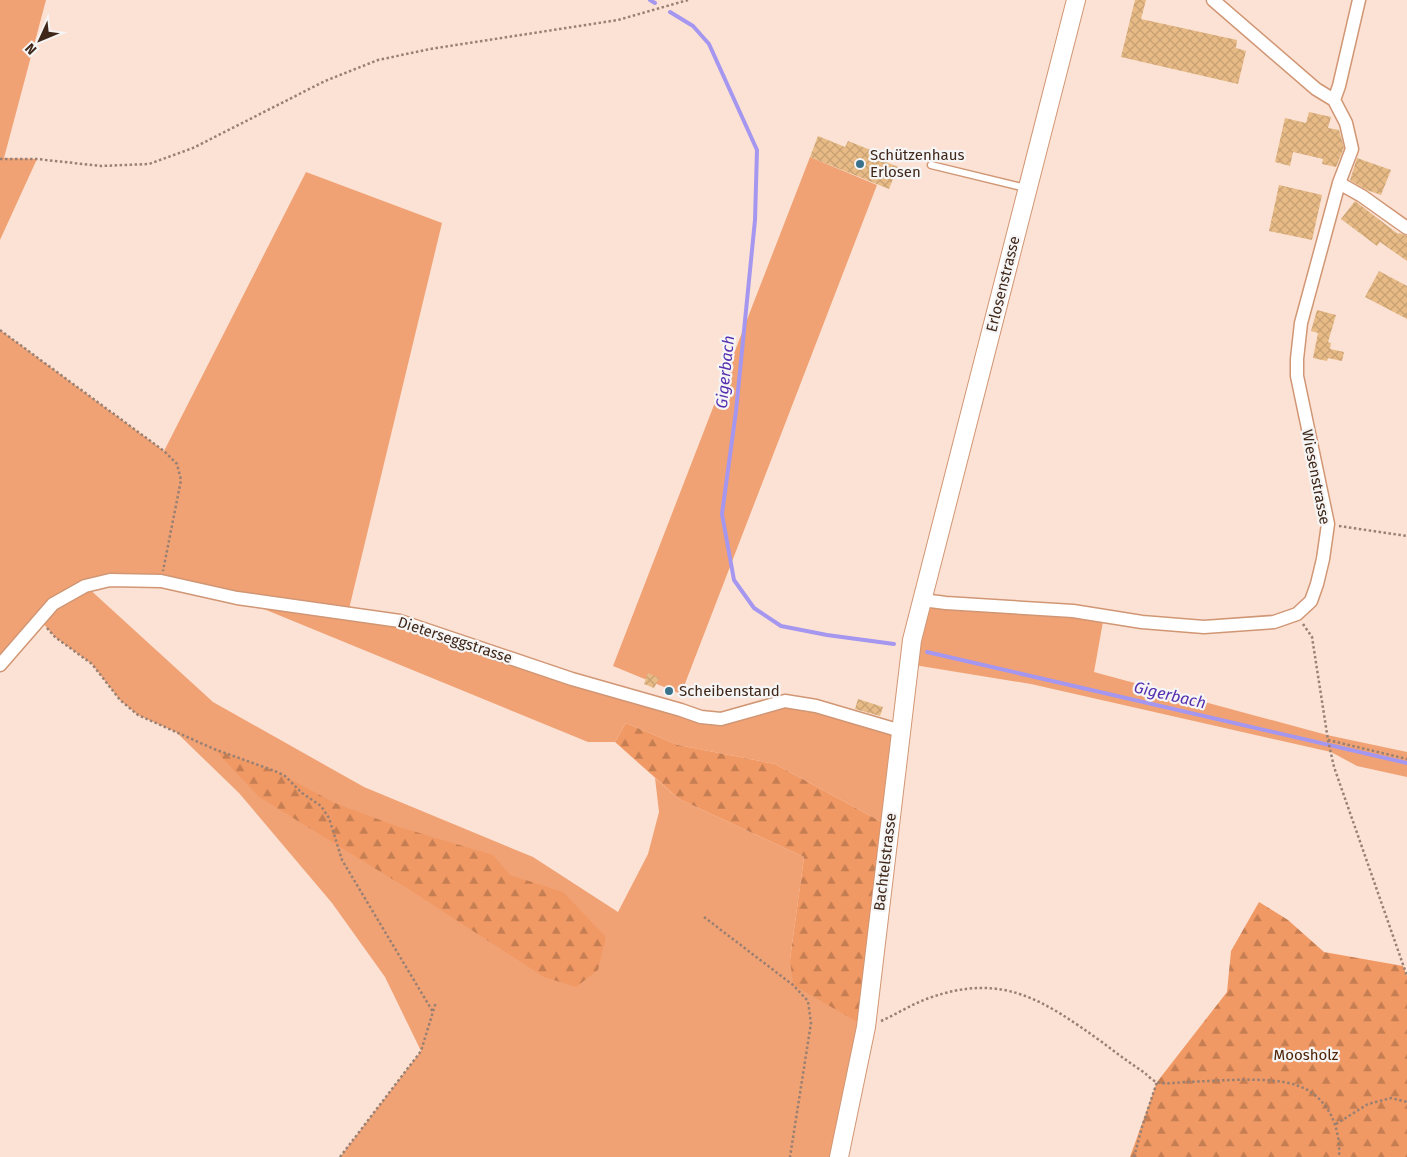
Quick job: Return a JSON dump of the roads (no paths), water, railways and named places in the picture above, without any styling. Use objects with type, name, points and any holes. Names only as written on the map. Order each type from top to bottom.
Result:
[{"type":"street","name":"Erlosenstrasse","points":[[931,567],[1076,0]]},
{"type":"street","points":[[1213,0],[1316,89],[1334,100],[1339,86],[1358,0]]},
{"type":"street","name":"Wiesenstrasse","points":[[922,600],[946,604],[1073,611],[1142,622],[1204,628],[1274,622],[1297,614],[1311,601],[1323,558],[1328,524],[1297,376],[1297,359],[1301,323],[1339,183],[1352,149],[1346,123],[1334,100]]},
{"type":"street","points":[[1339,183],[1362,196],[1407,228]]},
{"type":"street","name":"Bachtelstrasse","points":[[839,1157],[866,1027],[909,656],[931,567]]},
{"type":"street","name":"Dieterseggstrasse","points":[[0,665],[54,604],[92,583],[110,580],[161,581],[236,598],[400,620],[572,679],[701,717],[721,719],[785,701],[816,706],[901,731]]},
{"type":"lane","points":[[931,165],[1028,188]]},
{"type":"waterway","name":"Gigerbach","points":[[650,0],[655,3]]},
{"type":"waterway","name":"Gigerbach","points":[[670,12],[693,26],[709,44],[757,150],[755,220],[736,411],[722,514],[734,580],[754,608],[781,626],[827,635],[894,644]]},
{"type":"waterway","name":"Gigerbach","points":[[927,652],[1407,763]]},
{"type":"place","name":"Schützenhaus Erlosen","points":[[860,164]]},
{"type":"place","name":"Scheibenstand","points":[[669,691]]},
{"type":"park label","name":"Moosholz","points":[[1306,1055]]}]
